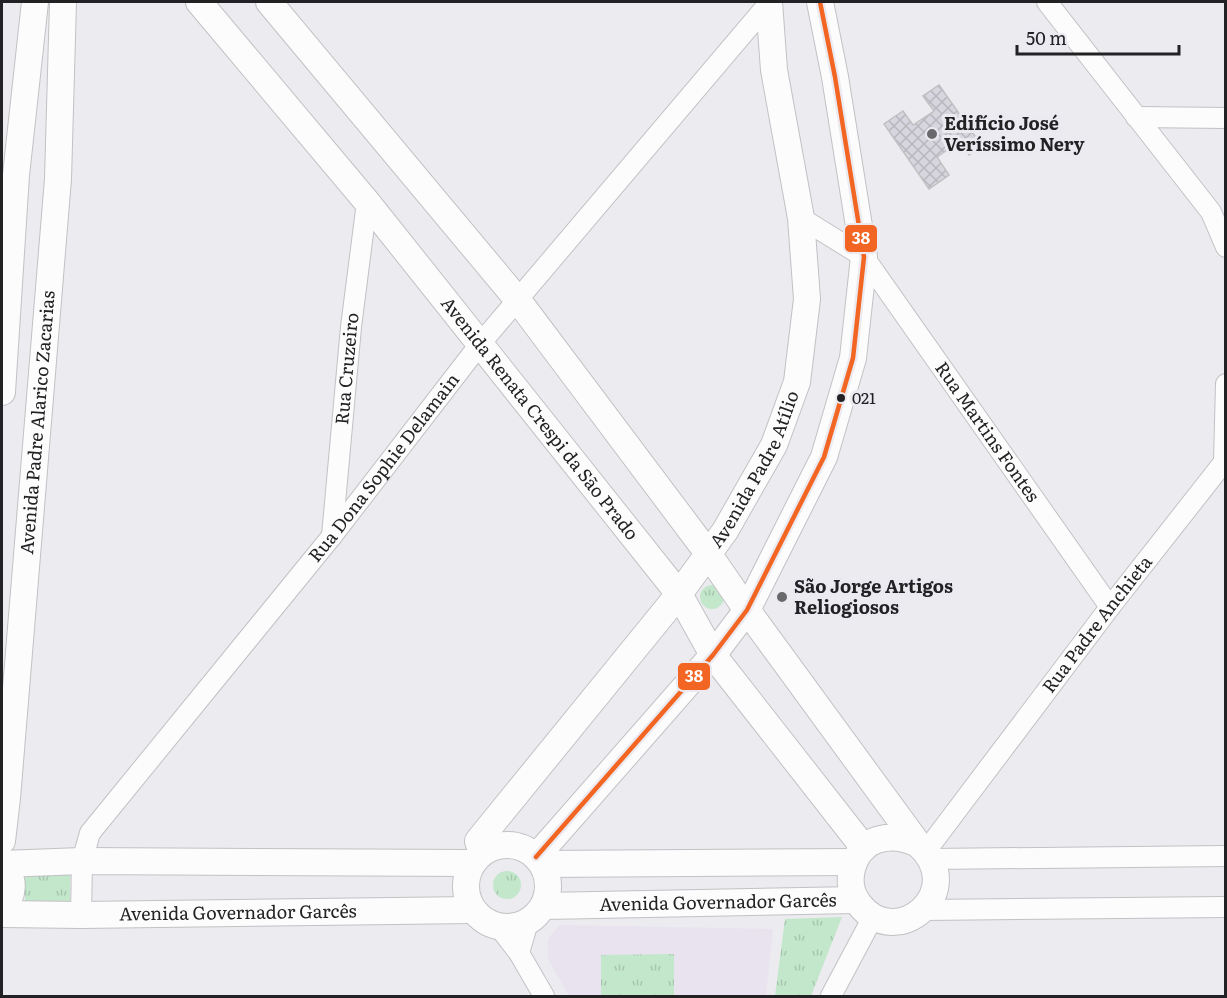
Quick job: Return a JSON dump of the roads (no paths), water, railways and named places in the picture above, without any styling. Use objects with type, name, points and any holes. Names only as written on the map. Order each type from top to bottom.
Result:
[{"type":"street","points":[[2,392],[9,175],[35,2]]},
{"type":"street","name":"Avenida Renata Crespi da São Prado","points":[[200,2],[368,202],[679,594],[713,655],[859,855]]},
{"type":"street","points":[[269,2],[517,298],[707,552],[747,610],[925,851],[936,869],[935,891],[924,910],[900,922],[886,921],[865,909],[851,888],[850,875],[859,855],[876,840],[891,836],[905,838],[925,851],[1226,856]]},
{"type":"street","name":"Rua Dona Sophie Delamain","points":[[81,915],[82,861],[90,833],[332,536],[517,298],[769,2]]},
{"type":"street","name":"Avenida Padre Atílio","points":[[477,858],[478,841],[679,594],[724,531],[774,445],[797,382],[807,300],[801,218],[774,70],[769,2]]},
{"type":"street","points":[[539,860],[713,655],[747,610],[824,457],[853,358],[864,257],[835,77],[820,2]]},
{"type":"street","points":[[1047,2],[1211,212],[1226,247]]},
{"type":"street","name":"Avenida Padre Alarico Zacarias","points":[[2,842],[58,178],[69,3]]},
{"type":"street","points":[[1136,117],[1226,118]]},
{"type":"street","name":"Rua Cruzeiro","points":[[332,536],[351,327],[368,202]]},
{"type":"street","points":[[801,218],[864,257]]},
{"type":"street","name":"Rua Martins Fontes","points":[[864,257],[1110,607]]},
{"type":"street","name":"Rua Padre Anchieta","points":[[925,851],[1110,607],[1224,462],[1226,384]]},
{"type":"street","points":[[519,953],[536,914],[549,884],[547,874],[539,860],[526,850],[504,845],[492,848],[477,858],[468,873],[466,892],[473,910],[489,924],[500,927],[514,927],[536,914]]},
{"type":"street","points":[[539,860],[859,855]]},
{"type":"street","points":[[2,865],[82,861],[477,858]]},
{"type":"street","points":[[2,865],[11,878],[12,886],[11,896],[2,909]]},
{"type":"street","points":[[924,910],[1226,907]]},
{"type":"street","points":[[831,996],[865,909]]},
{"type":"street","name":"Avenida Governador Garcês","points":[[536,914],[865,909]]},
{"type":"street","name":"Avenida Governador Garcês","points":[[2,914],[473,910]]},
{"type":"street","points":[[500,927],[519,953],[544,996]]},
{"type":"place","name":"Edifício José Veríssimo Nery","points":[[932,134]]},
{"type":"place","name":"021","points":[[841,398]]},
{"type":"place","name":"São Jorge Artigos Reliogiosos","points":[[782,597]]}]
